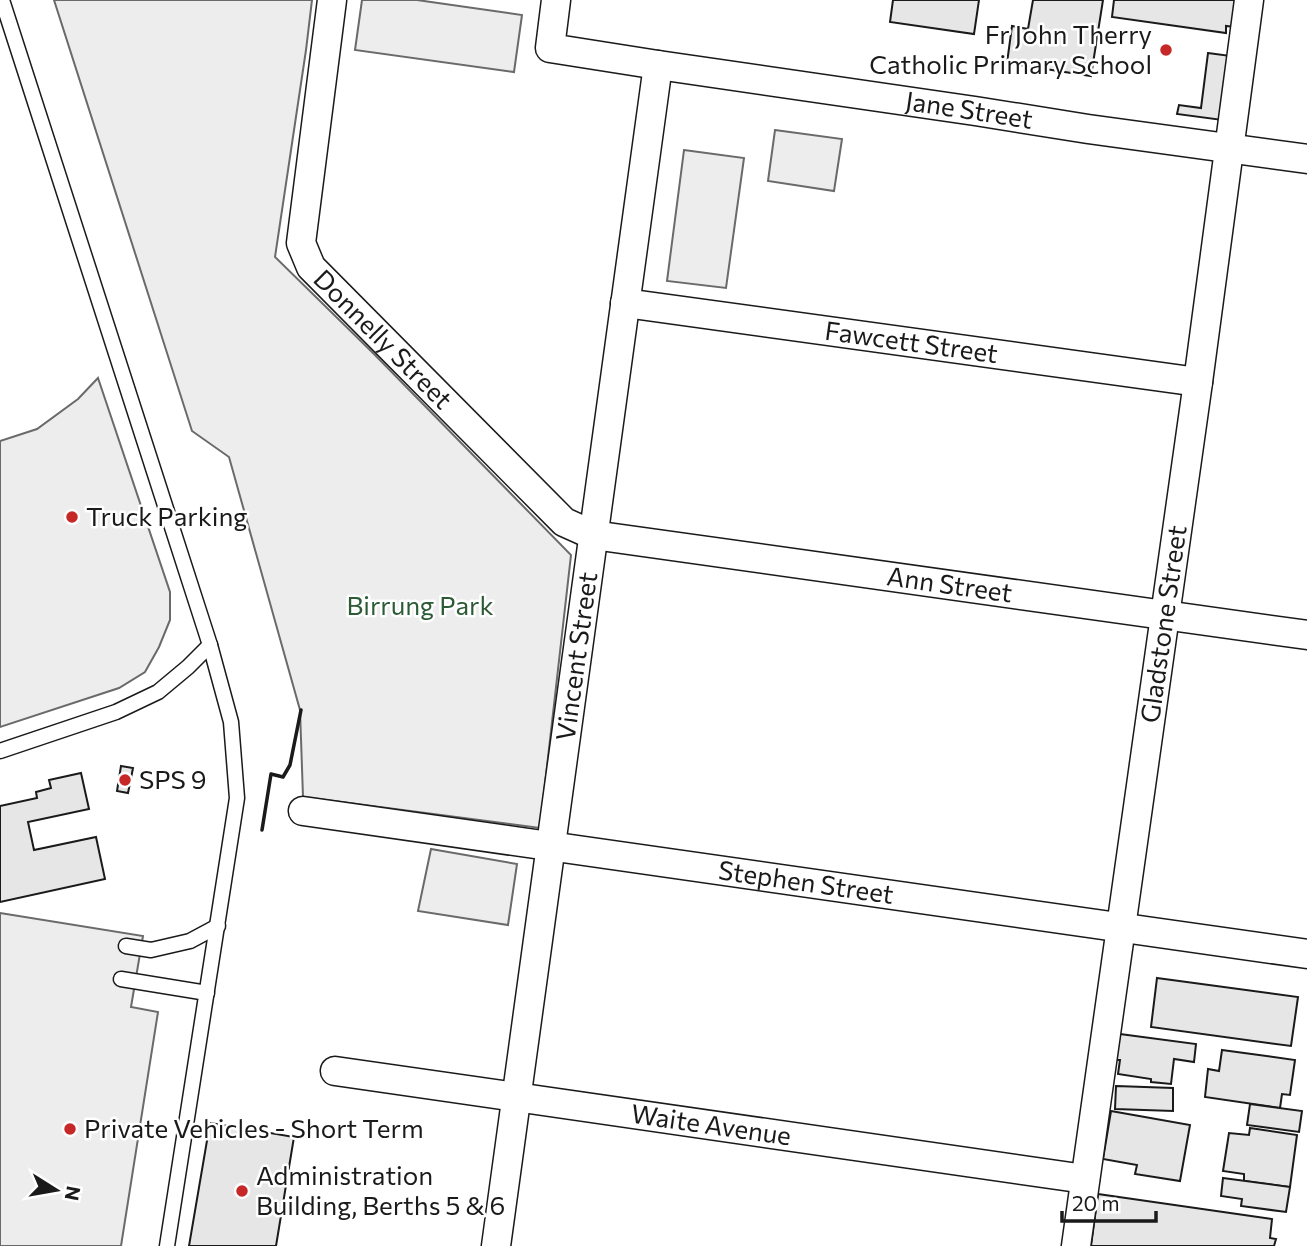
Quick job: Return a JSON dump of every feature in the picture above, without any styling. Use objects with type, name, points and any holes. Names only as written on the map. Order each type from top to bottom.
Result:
[{"type":"street","name":"Donnelly Street","points":[[332,0],[301,243],[311,267],[564,522],[593,535]]},
{"type":"street","name":"Jane Street","points":[[556,0],[550,47],[1164,141],[1307,159]]},
{"type":"street","name":"Gladstone Street","points":[[1076,1246],[1249,0]]},
{"type":"street","name":"Vincent Street","points":[[496,1246],[658,65]]},
{"type":"street","name":"Fawcett Street","points":[[625,303],[1198,382]]},
{"type":"street","name":"Ann Street","points":[[593,535],[1307,635]]},
{"type":"street","name":"Stephen Street","points":[[303,811],[1307,954]]},
{"type":"street","name":"Waite Avenue","points":[[335,1071],[1085,1179]]},
{"type":"lane","points":[[2,0],[210,645],[230,722],[237,798],[167,1246]]},
{"type":"lane","points":[[0,751],[116,712],[158,692],[210,645]]},
{"type":"lane","points":[[126,946],[151,950],[190,941],[218,926]]},
{"type":"lane","points":[[121,979],[207,993]]},
{"type":"shaded area","name":"Birrung Park","points":[[54,0],[312,0],[275,257],[571,555],[540,828],[303,797],[300,710],[229,457],[192,431]]},
{"type":"shaded area","points":[[362,0],[417,0],[522,15],[514,72],[355,50]]},
{"type":"shaded area","points":[[775,130],[842,139],[834,191],[768,181]]},
{"type":"shaded area","points":[[684,150],[744,158],[726,288],[667,281]]},
{"type":"shaded area","name":"Truck Parking","points":[[98,378],[170,592],[170,620],[145,672],[119,688],[0,727],[0,441],[37,429],[78,399]]},
{"type":"shaded area","points":[[431,849],[517,864],[508,925],[418,911]]},
{"type":"shaded area","name":"Private Vehicles - Short Term","points":[[0,913],[143,936],[131,1007],[158,1012],[121,1246],[0,1246]]},
{"type":"building","points":[[893,0],[979,0],[974,34],[890,22]]},
{"type":"building","points":[[1033,0],[1103,0],[1091,76],[1007,63],[1012,26],[1028,29]]},
{"type":"building","points":[[1114,0],[1239,0],[1234,27],[1226,26],[1226,33],[1112,17]]},
{"type":"building","points":[[1208,53],[1231,56],[1222,120],[1177,114],[1179,105],[1201,108]]},
{"type":"building","name":"SPS 9","points":[[121,766],[133,768],[128,793],[117,791]]},
{"type":"building","points":[[81,773],[89,809],[28,822],[34,850],[96,837],[105,879],[0,902],[0,806],[37,798],[36,792],[51,788],[49,780]]},
{"type":"building","points":[[1157,978],[1298,997],[1291,1046],[1151,1027]]},
{"type":"building","points":[[1120,1034],[1196,1044],[1194,1062],[1174,1059],[1171,1084],[1118,1074],[1120,1060],[1116,1060]]},
{"type":"building","points":[[1222,1050],[1295,1060],[1290,1095],[1282,1094],[1280,1108],[1205,1097],[1208,1069],[1219,1071]]},
{"type":"building","points":[[1116,1086],[1173,1088],[1173,1111],[1115,1109]]},
{"type":"building","points":[[1250,1104],[1302,1111],[1299,1132],[1247,1125]]},
{"type":"building","points":[[1111,1111],[1190,1125],[1180,1181],[1135,1174],[1137,1165],[1103,1159]]},
{"type":"building","name":"Administration Building, Berths 5 & 6","points":[[210,1123],[294,1137],[276,1246],[189,1246]]},
{"type":"building","points":[[1250,1128],[1297,1135],[1290,1187],[1244,1181],[1244,1174],[1223,1171],[1229,1133],[1249,1135]]},
{"type":"building","points":[[1223,1178],[1290,1187],[1286,1212],[1241,1206],[1242,1199],[1221,1196]]},
{"type":"building","points":[[1098,1194],[1272,1219],[1270,1238],[1276,1239],[1274,1246],[1091,1246]]},
{"type":"wall","points":[[262,830],[271,774],[283,777],[290,765],[301,710]]},
{"type":"place","name":"Fr John Therry Catholic Primary School","points":[[1166,50]]},
{"type":"place","name":"Truck Parking","points":[[72,517]]},
{"type":"place","name":"SPS 9","points":[[125,780]]},
{"type":"place","name":"Private Vehicles - Short Term","points":[[70,1129]]},
{"type":"place","name":"Administration Building, Berths 5 & 6","points":[[242,1191]]}]
